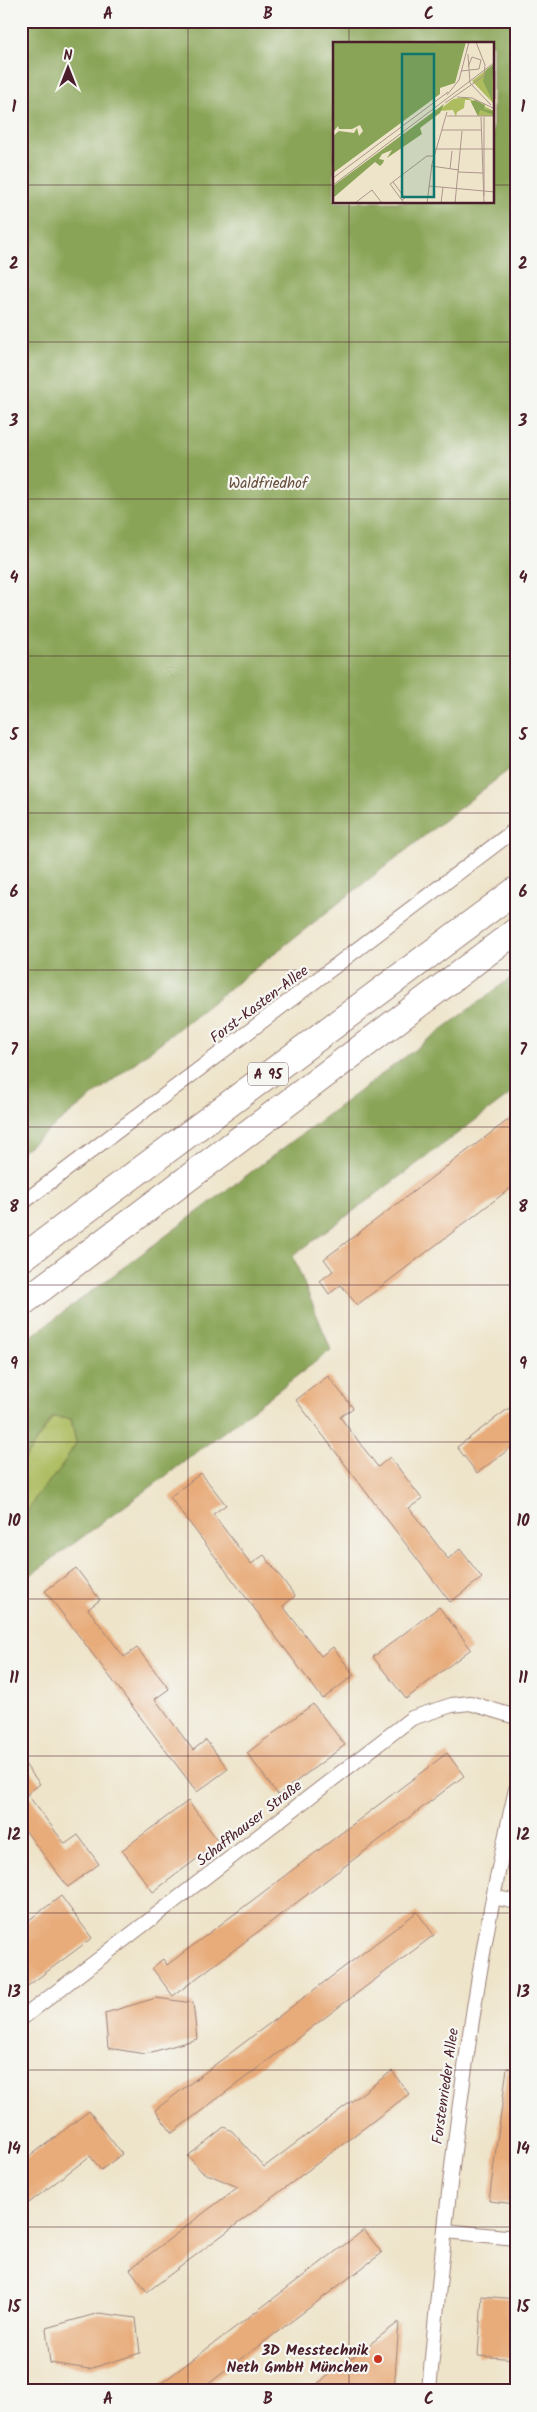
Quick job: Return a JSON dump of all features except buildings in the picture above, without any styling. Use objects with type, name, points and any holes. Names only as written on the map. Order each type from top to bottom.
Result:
[{"type":"highway","name":"A 95","points":[[21,1258],[516,890]]},
{"type":"highway","name":"A 95","points":[[21,1304],[516,930]]},
{"type":"highway","points":[[442,987],[497,963],[516,951]]},
{"type":"street","name":"Forst-Kasten-Allee","points":[[21,1204],[516,830]]},
{"type":"street","name":"Schaffhauser Straße","points":[[21,2019],[412,1718],[452,1705],[470,1703],[516,1717]]},
{"type":"street","name":"Forstenrieder Allee","points":[[429,2391],[450,2174],[463,2076],[492,1897],[516,1789]]},
{"type":"street","points":[[492,1897],[516,1902]]},
{"type":"street","points":[[445,2231],[516,2238]]},
{"type":"green space","name":"Waldfriedhof","points":[[21,21],[516,21],[516,764],[21,1152]]},
{"type":"green space","points":[[516,974],[516,1090],[293,1256],[331,1350],[159,1481],[21,1582],[21,1523],[37,1495],[60,1469],[76,1443],[71,1419],[53,1417],[21,1464],[21,1344]]},
{"type":"green space","points":[[53,1417],[71,1419],[76,1443],[60,1469],[37,1495],[21,1523],[21,1464]]},
{"type":"place","name":"3D Messtechnik Neth GmbH München","points":[[378,2359]]}]
